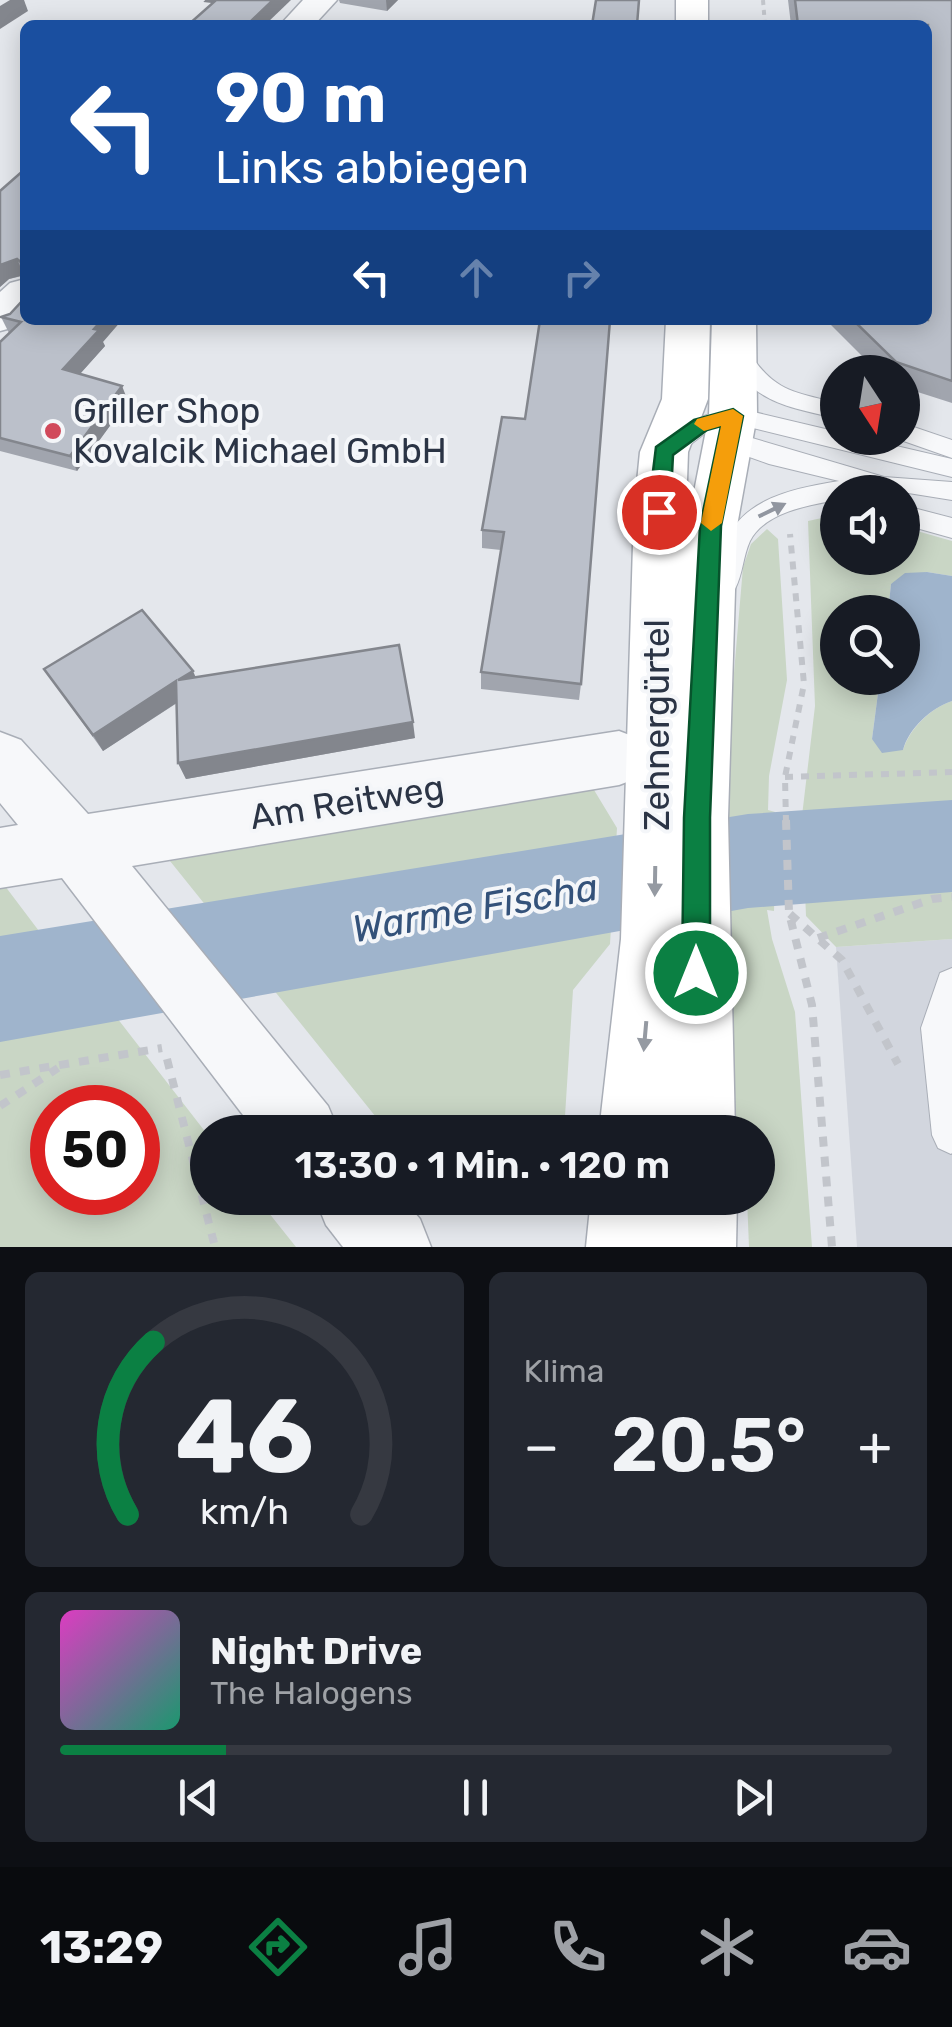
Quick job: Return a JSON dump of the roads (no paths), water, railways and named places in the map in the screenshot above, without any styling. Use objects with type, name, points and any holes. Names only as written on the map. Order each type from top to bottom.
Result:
[{"type":"main road","name":"Zehnergürtel","points":[[677,820],[702,724],[714,398],[690,325]]},
{"type":"main road","name":"Zehnergürtel","points":[[696,1115],[675,936],[677,820],[659,512],[714,398]]},
{"type":"main road","name":"Zehnergürtel","points":[[639,1115],[675,936]]},
{"type":"main road","points":[[625,1247],[628,1215]]},
{"type":"street","points":[[301,20],[321,0]]},
{"type":"street","points":[[0,317],[20,297]]},
{"type":"street","name":"Am Reitweg","points":[[0,858],[619,758]]},
{"type":"street","points":[[0,759],[75,846],[126,915],[184,1028],[283,1115]]},
{"type":"street","points":[[367,1215],[392,1247]]},
{"type":"lane","points":[[714,398],[744,368],[769,393],[820,406]]},
{"type":"lane","points":[[714,398],[820,422]]},
{"type":"lane","points":[[714,398],[940,465]]},
{"type":"lane","points":[[714,398],[854,475]]},
{"type":"lane","points":[[920,425],[952,431]]},
{"type":"lane","points":[[920,437],[952,449]]},
{"type":"lane","points":[[916,455],[940,465]]},
{"type":"lane","points":[[920,497],[952,491]]},
{"type":"lane","points":[[702,724],[720,680],[726,574],[744,526],[776,505],[820,497]]},
{"type":"lane","points":[[920,504],[952,509]]},
{"type":"lane","points":[[920,511],[952,528]]},
{"type":"lane","points":[[950,1136],[939,1028],[952,985]]},
{"type":"water","points":[[920,572],[952,576],[952,701],[922,720],[903,750],[882,753],[872,739],[878,695],[920,695],[920,595],[890,595],[891,584],[902,575]]},
{"type":"waterway","name":"Warme Fischa","points":[[0,989],[748,861],[952,846]]},
{"type":"place","name":"Griller Shop Kovalcik Michael GmbH","points":[[53,431]]}]
